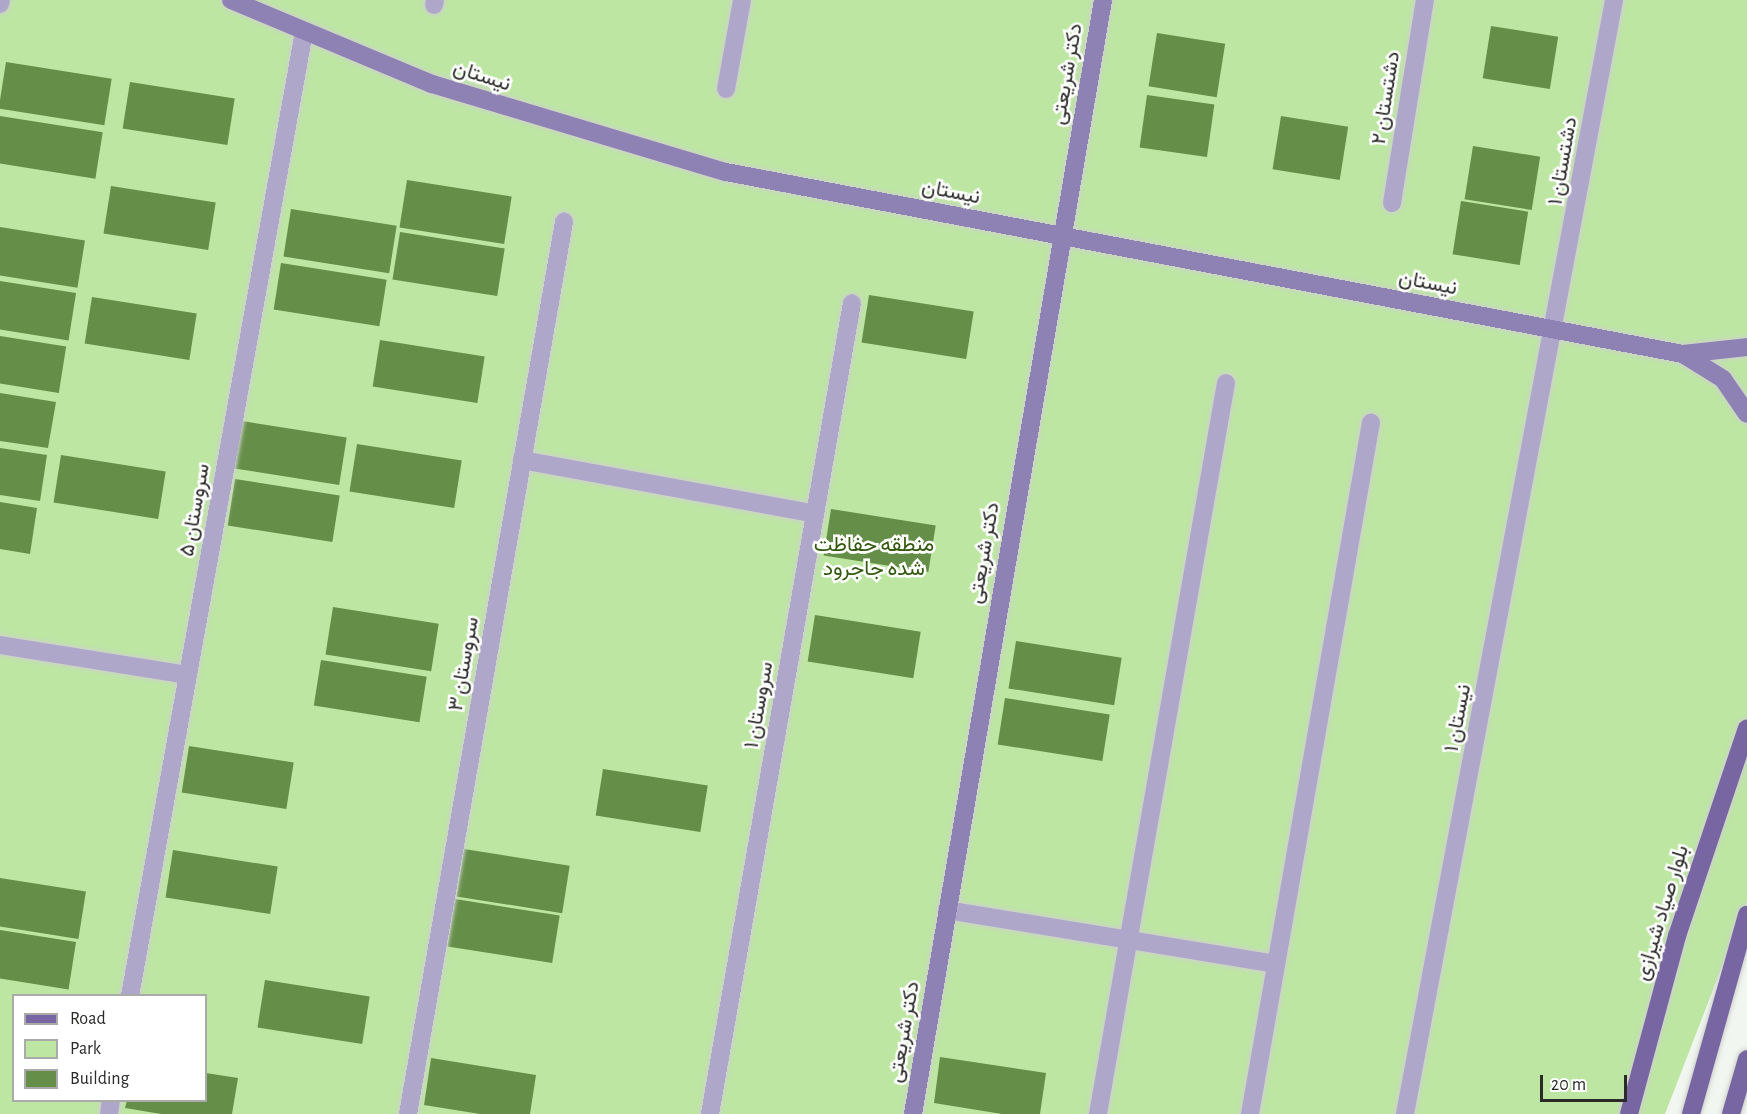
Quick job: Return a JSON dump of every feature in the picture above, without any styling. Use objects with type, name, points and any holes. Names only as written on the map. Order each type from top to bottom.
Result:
[{"type":"main road","name":"بلوار صیاد شیرازی","points":[[1629,1114],[1677,936],[1747,728]]},
{"type":"main road","points":[[1691,1114],[1747,915]]},
{"type":"main road","points":[[1731,1114],[1747,1059]]},
{"type":"street","name":"نیستان","points":[[231,0],[432,84],[726,172],[1683,354]]},
{"type":"street","points":[[726,89],[742,0]]},
{"type":"street","name":"دکتر شریعتی","points":[[913,1114],[1060,236],[1103,0]]},
{"type":"street","name":"دشتستان ۲","points":[[1392,203],[1425,0]]},
{"type":"street","name":"دشتستان ۱","points":[[1556,330],[1614,0]]},
{"type":"street","name":"سروستان ۵","points":[[130,994],[304,32]]},
{"type":"street","name":"سروستان ۳","points":[[408,1114],[564,222]]},
{"type":"street","name":"سروستان ۱","points":[[710,1114],[852,303]]},
{"type":"street","name":"نیستان ۱","points":[[1405,1114],[1556,330]]},
{"type":"street","points":[[1683,354],[1747,347]]},
{"type":"street","points":[[1683,354],[1723,379],[1747,414]]},
{"type":"street","points":[[1098,1114],[1226,383]]},
{"type":"street","points":[[1250,1114],[1371,422]]},
{"type":"street","points":[[522,460],[815,514]]},
{"type":"street","points":[[0,645],[188,675]]},
{"type":"street","points":[[947,910],[1276,964]]},
{"type":"green space","name":"منطقه حفاظت شده جاجرود","points":[[0,0],[1747,0],[1747,902],[1665,1114],[0,1114]]},
{"type":"building","points":[[1491,26],[1558,37],[1550,89],[1483,78]]},
{"type":"building","points":[[1157,33],[1225,44],[1217,97],[1149,86]]},
{"type":"building","points":[[6,62],[112,79],[104,125],[0,109]]},
{"type":"building","points":[[130,82],[235,99],[227,145],[123,128]]},
{"type":"building","points":[[1147,95],[1214,104],[1207,157],[1140,147]]},
{"type":"building","points":[[0,116],[103,132],[95,179],[0,164]]},
{"type":"building","points":[[1281,116],[1348,127],[1340,180],[1273,169]]},
{"type":"building","points":[[1473,146],[1540,157],[1532,210],[1465,199]]},
{"type":"building","points":[[407,180],[512,197],[504,244],[399,227]]},
{"type":"building","points":[[111,186],[216,203],[208,250],[103,233]]},
{"type":"building","points":[[1461,201],[1528,212],[1520,265],[1453,254]]},
{"type":"building","points":[[291,209],[397,226],[389,273],[283,256]]},
{"type":"building","points":[[0,227],[85,240],[77,288],[0,276]]},
{"type":"building","points":[[400,232],[505,249],[497,296],[392,279]]},
{"type":"building","points":[[281,263],[387,280],[379,326],[274,309]]},
{"type":"building","points":[[0,281],[76,293],[69,340],[0,330]]},
{"type":"building","points":[[869,295],[974,312],[966,359],[861,342]]},
{"type":"building","points":[[92,297],[197,314],[189,360],[85,343]]},
{"type":"building","points":[[0,336],[66,346],[59,393],[0,384]]},
{"type":"building","points":[[380,340],[485,357],[477,403],[373,386]]},
{"type":"building","points":[[0,393],[56,402],[48,448],[0,441]]},
{"type":"building","points":[[242,421],[347,438],[339,485],[234,468]]},
{"type":"building","points":[[357,444],[462,461],[454,508],[349,491]]},
{"type":"building","points":[[0,448],[47,455],[40,501],[0,495]]},
{"type":"building","points":[[61,455],[166,472],[158,519],[53,502]]},
{"type":"building","points":[[235,479],[340,496],[332,542],[228,525]]},
{"type":"building","points":[[0,502],[37,508],[30,554],[0,549]]},
{"type":"building","points":[[831,509],[936,526],[928,572],[824,555]]},
{"type":"building","points":[[333,607],[439,624],[431,671],[325,654]]},
{"type":"building","points":[[815,615],[921,632],[913,678],[808,661]]},
{"type":"building","points":[[1016,641],[1122,658],[1114,705],[1008,688]]},
{"type":"building","points":[[321,660],[427,677],[419,722],[314,705]]},
{"type":"building","points":[[1005,698],[1110,715],[1102,761],[998,744]]},
{"type":"building","points":[[189,746],[294,763],[286,809],[182,792]]},
{"type":"building","points":[[603,769],[708,786],[700,832],[596,815]]},
{"type":"building","points":[[464,849],[570,866],[562,913],[456,896]]},
{"type":"building","points":[[173,850],[278,867],[270,914],[165,897]]},
{"type":"building","points":[[0,878],[86,892],[78,939],[0,927]]},
{"type":"building","points":[[455,899],[560,916],[552,963],[447,946]]},
{"type":"building","points":[[0,930],[76,942],[69,989],[0,979]]},
{"type":"building","points":[[265,980],[370,997],[362,1044],[257,1027]]},
{"type":"building","points":[[940,1057],[1046,1073],[1040,1114],[1002,1114],[934,1103]]},
{"type":"building","points":[[431,1058],[536,1075],[530,1114],[480,1114],[424,1105]]},
{"type":"building","points":[[207,1073],[238,1078],[232,1114],[161,1114],[125,1108],[126,1102],[207,1102]]}]
